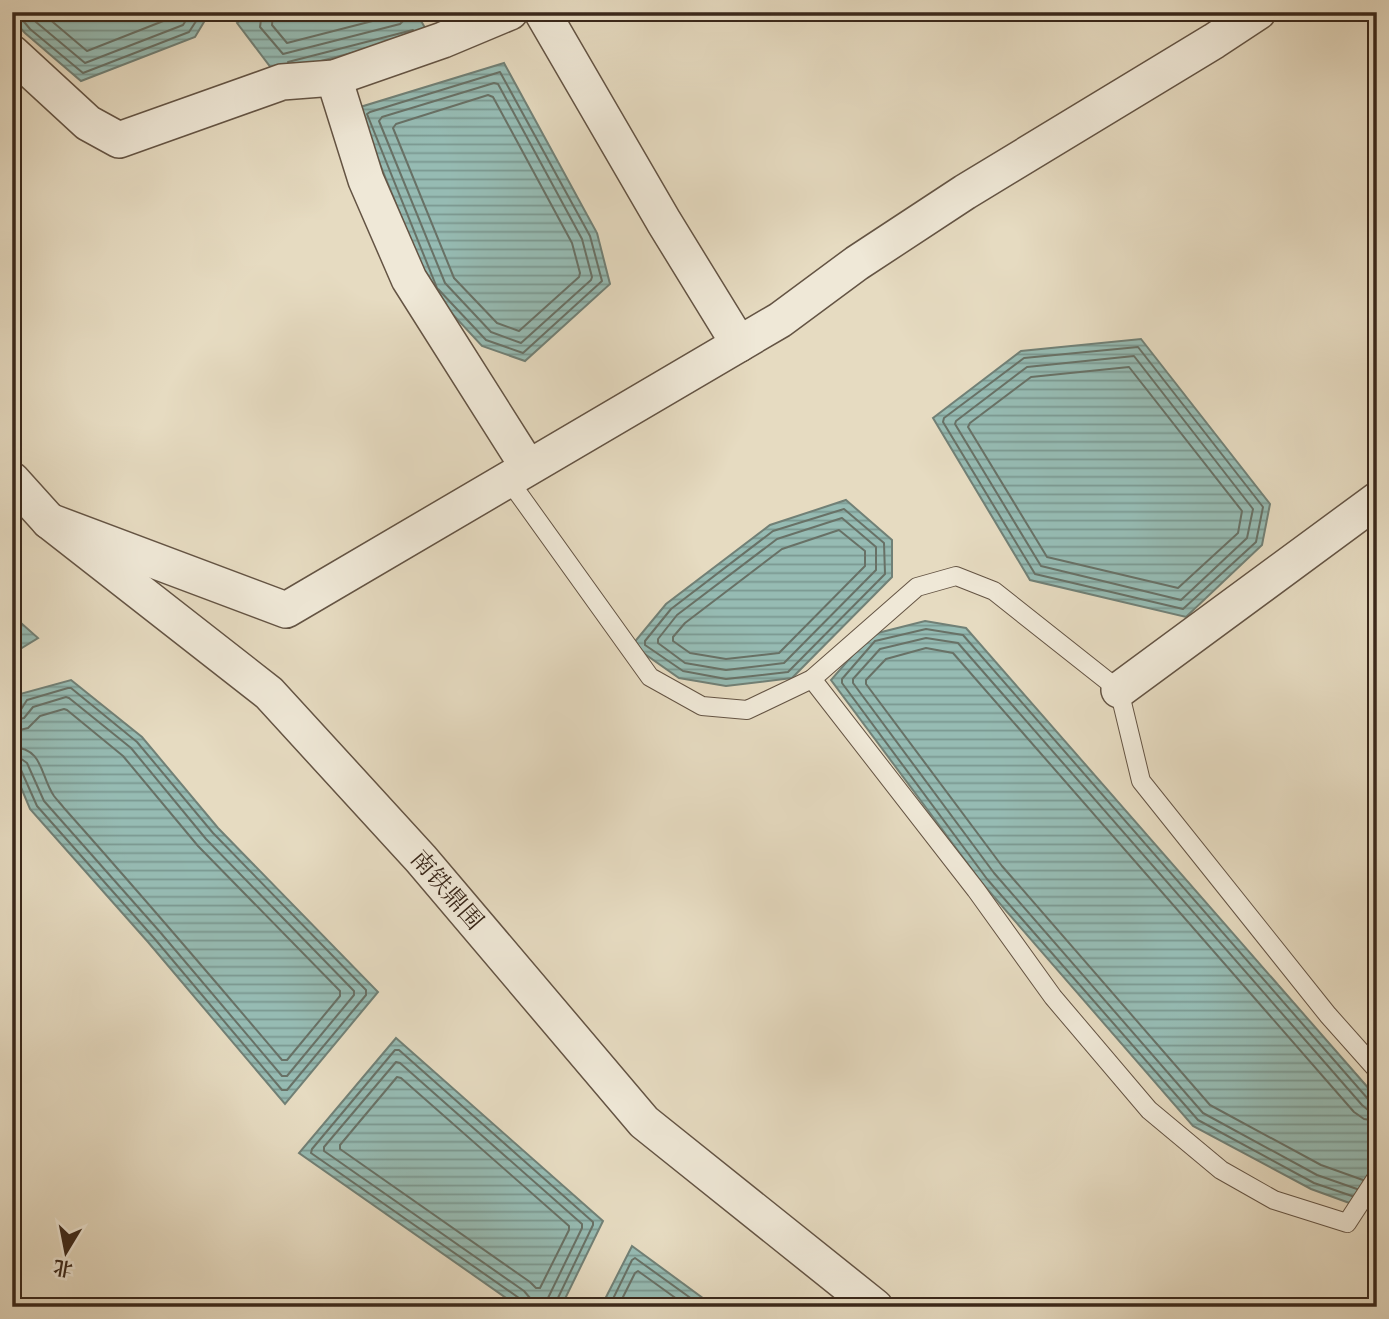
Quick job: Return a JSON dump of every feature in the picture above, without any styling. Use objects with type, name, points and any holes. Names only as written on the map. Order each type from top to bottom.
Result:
[{"type":"street","points":[[12,53],[88,123],[119,140],[282,82],[334,78],[443,40],[510,12]]},
{"type":"street","points":[[542,12],[664,222],[739,344]]},
{"type":"street","points":[[49,521],[286,610],[780,320],[857,263],[965,192],[1258,12]]},
{"type":"street","points":[[334,78],[366,180],[410,279],[518,473]]},
{"type":"street","name":"南铁鼎围","points":[[12,480],[49,521],[269,693],[421,859],[644,1122],[875,1307]]},
{"type":"street","points":[[1119,690],[1377,500]]},
{"type":"lane","points":[[518,473],[650,677],[702,706],[747,710],[811,679],[917,587],[956,576],[994,591],[1119,690],[1141,781],[1328,1015],[1377,1070]]},
{"type":"lane","points":[[811,679],[976,890],[1053,997],[1149,1110],[1221,1170],[1274,1200],[1347,1223],[1377,1177]]},
{"type":"water","points":[[12,12],[210,12],[195,37],[81,81],[25,33],[12,19]]},
{"type":"water","points":[[250,12],[416,12],[428,33],[275,73],[237,23]]},
{"type":"water","points":[[504,63],[597,233],[610,284],[525,361],[482,346],[432,292],[357,108]]},
{"type":"water","points":[[1141,339],[1270,504],[1262,545],[1186,617],[1030,580],[933,418],[1021,351]]},
{"type":"water","points":[[846,500],[892,540],[892,577],[792,678],[726,686],[679,678],[632,645],[666,604],[770,525]]},
{"type":"water","points":[[12,615],[38,638],[12,654]]},
{"type":"water","points":[[925,621],[966,628],[1377,1098],[1377,1213],[1311,1189],[1193,1126],[982,883],[831,680],[870,635]]},
{"type":"water","points":[[71,680],[142,737],[218,828],[378,992],[285,1104],[148,942],[30,809],[12,766],[12,712],[20,694]]},
{"type":"water","points":[[396,1038],[603,1221],[561,1307],[519,1307],[299,1153]]},
{"type":"water","points":[[632,1246],[715,1307],[601,1307]]}]
